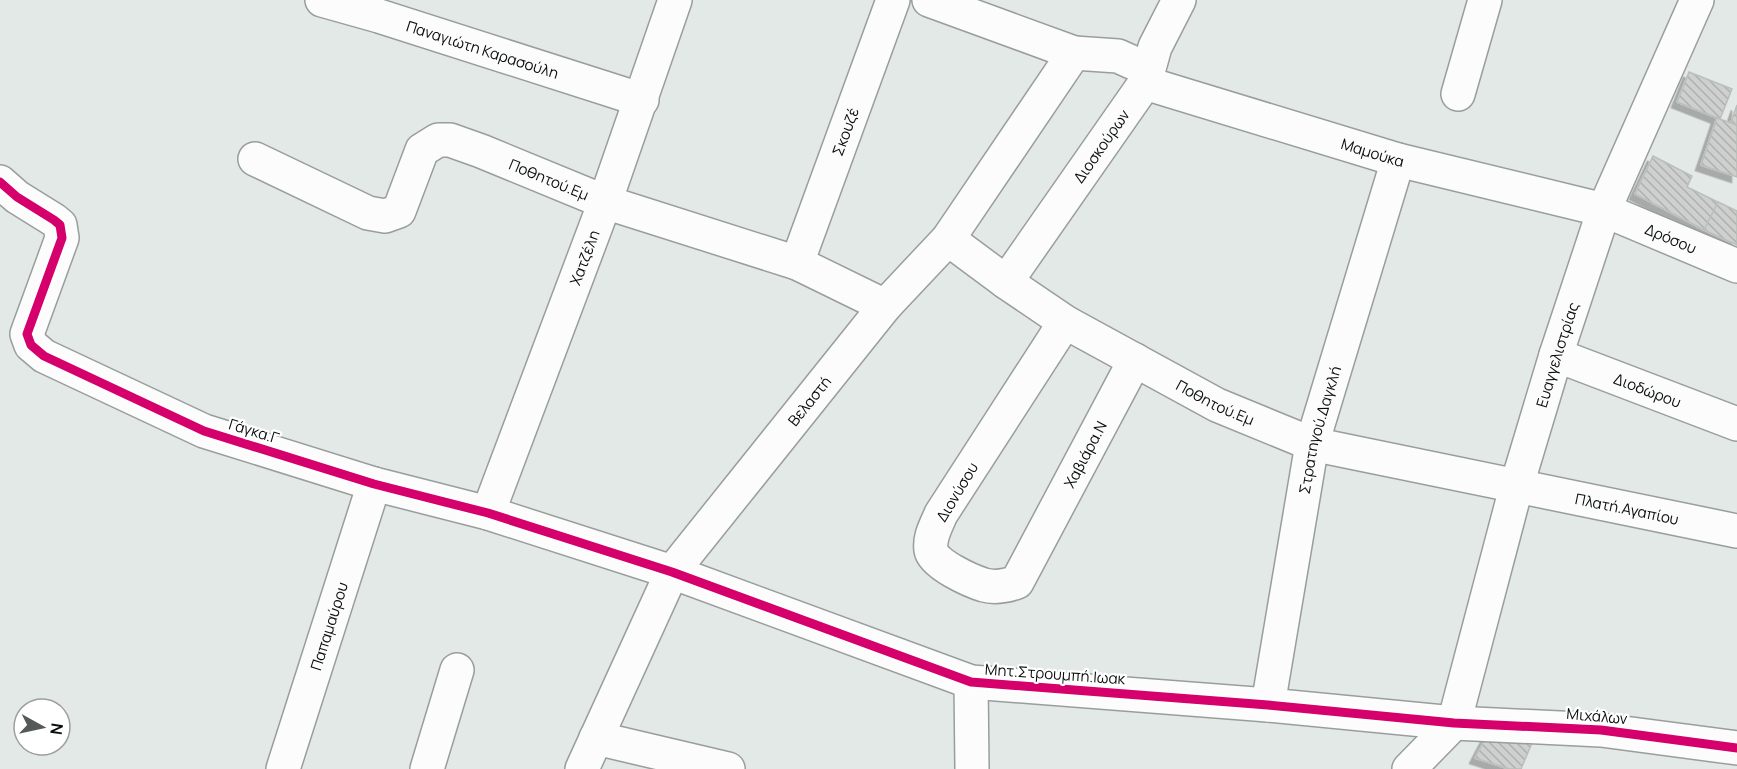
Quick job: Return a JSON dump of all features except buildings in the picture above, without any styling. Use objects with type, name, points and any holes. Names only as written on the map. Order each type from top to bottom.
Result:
[{"type":"street","name":"Χατζέλη","points":[[488,513],[605,202],[675,0]]},
{"type":"street","name":"Σκουζέ","points":[[797,263],[893,0]]},
{"type":"street","name":"Μαμούκα","points":[[929,0],[1074,52],[1118,56],[1146,76],[1398,160],[1604,210]]},
{"type":"street","name":"Διοσκούρων","points":[[1006,282],[1146,76],[1179,0]]},
{"type":"street","points":[[1458,94],[1485,0]]},
{"type":"street","name":"Ευαγγελιστρίας","points":[[1454,723],[1516,488],[1556,355],[1604,210],[1697,0]]},
{"type":"street","name":"Παναγιώτη Καρασούλη","points":[[330,2],[642,100]]},
{"type":"street","name":"Βελαστή","points":[[582,769],[672,572],[885,306],[948,239],[1074,52]]},
{"type":"street","name":"Ποθητού.Εμ","points":[[255,159],[368,213],[385,216],[399,211],[422,150],[438,140],[450,140],[605,202],[797,263],[885,306]]},
{"type":"street","name":"Στρατηγού.Δαγκλή","points":[[1268,705],[1312,444],[1398,160]]},
{"type":"street","name":"Γάγκα.Γ","points":[[0,182],[17,197],[54,220],[62,231],[62,238],[27,334],[31,345],[36,350],[204,431],[374,484],[488,513],[672,572]]},
{"type":"street","name":"Δρόσου","points":[[1604,210],[1737,266]]},
{"type":"street","name":"Ποθητού.Εμ","points":[[948,239],[1065,322],[1217,405],[1312,444],[1516,488]]},
{"type":"street","name":"Διονύσου","points":[[1034,548],[1017,582],[994,586],[984,585],[936,562],[931,552],[931,538],[941,514],[1065,322]]},
{"type":"street","name":"Διοδώρου","points":[[1556,355],[1737,424]]},
{"type":"street","name":"Χαβιάρα.Ν","points":[[1034,548],[1135,360]]},
{"type":"street","name":"Παπαμαύρου","points":[[283,769],[374,484]]},
{"type":"street","name":"Πλατή.Αγαπίου","points":[[1516,488],[1737,531]]},
{"type":"street","name":"Μητ.Στρουμπή.Ιωακ","points":[[672,572],[971,682],[1268,705],[1454,723]]},
{"type":"street","points":[[427,769],[457,670]]},
{"type":"street","points":[[971,682],[972,769]]},
{"type":"street","points":[[1409,769],[1454,723]]},
{"type":"street","name":"Μιχάλων","points":[[1454,723],[1601,730],[1714,753]]},
{"type":"street","points":[[596,738],[728,769]]},
{"type":"cycle path","points":[[0,182],[17,197],[60,225],[62,238],[27,334],[31,345],[44,356],[204,431],[374,484],[488,513],[672,572],[971,682],[1268,705],[1454,723],[1601,730],[1737,748]]}]
